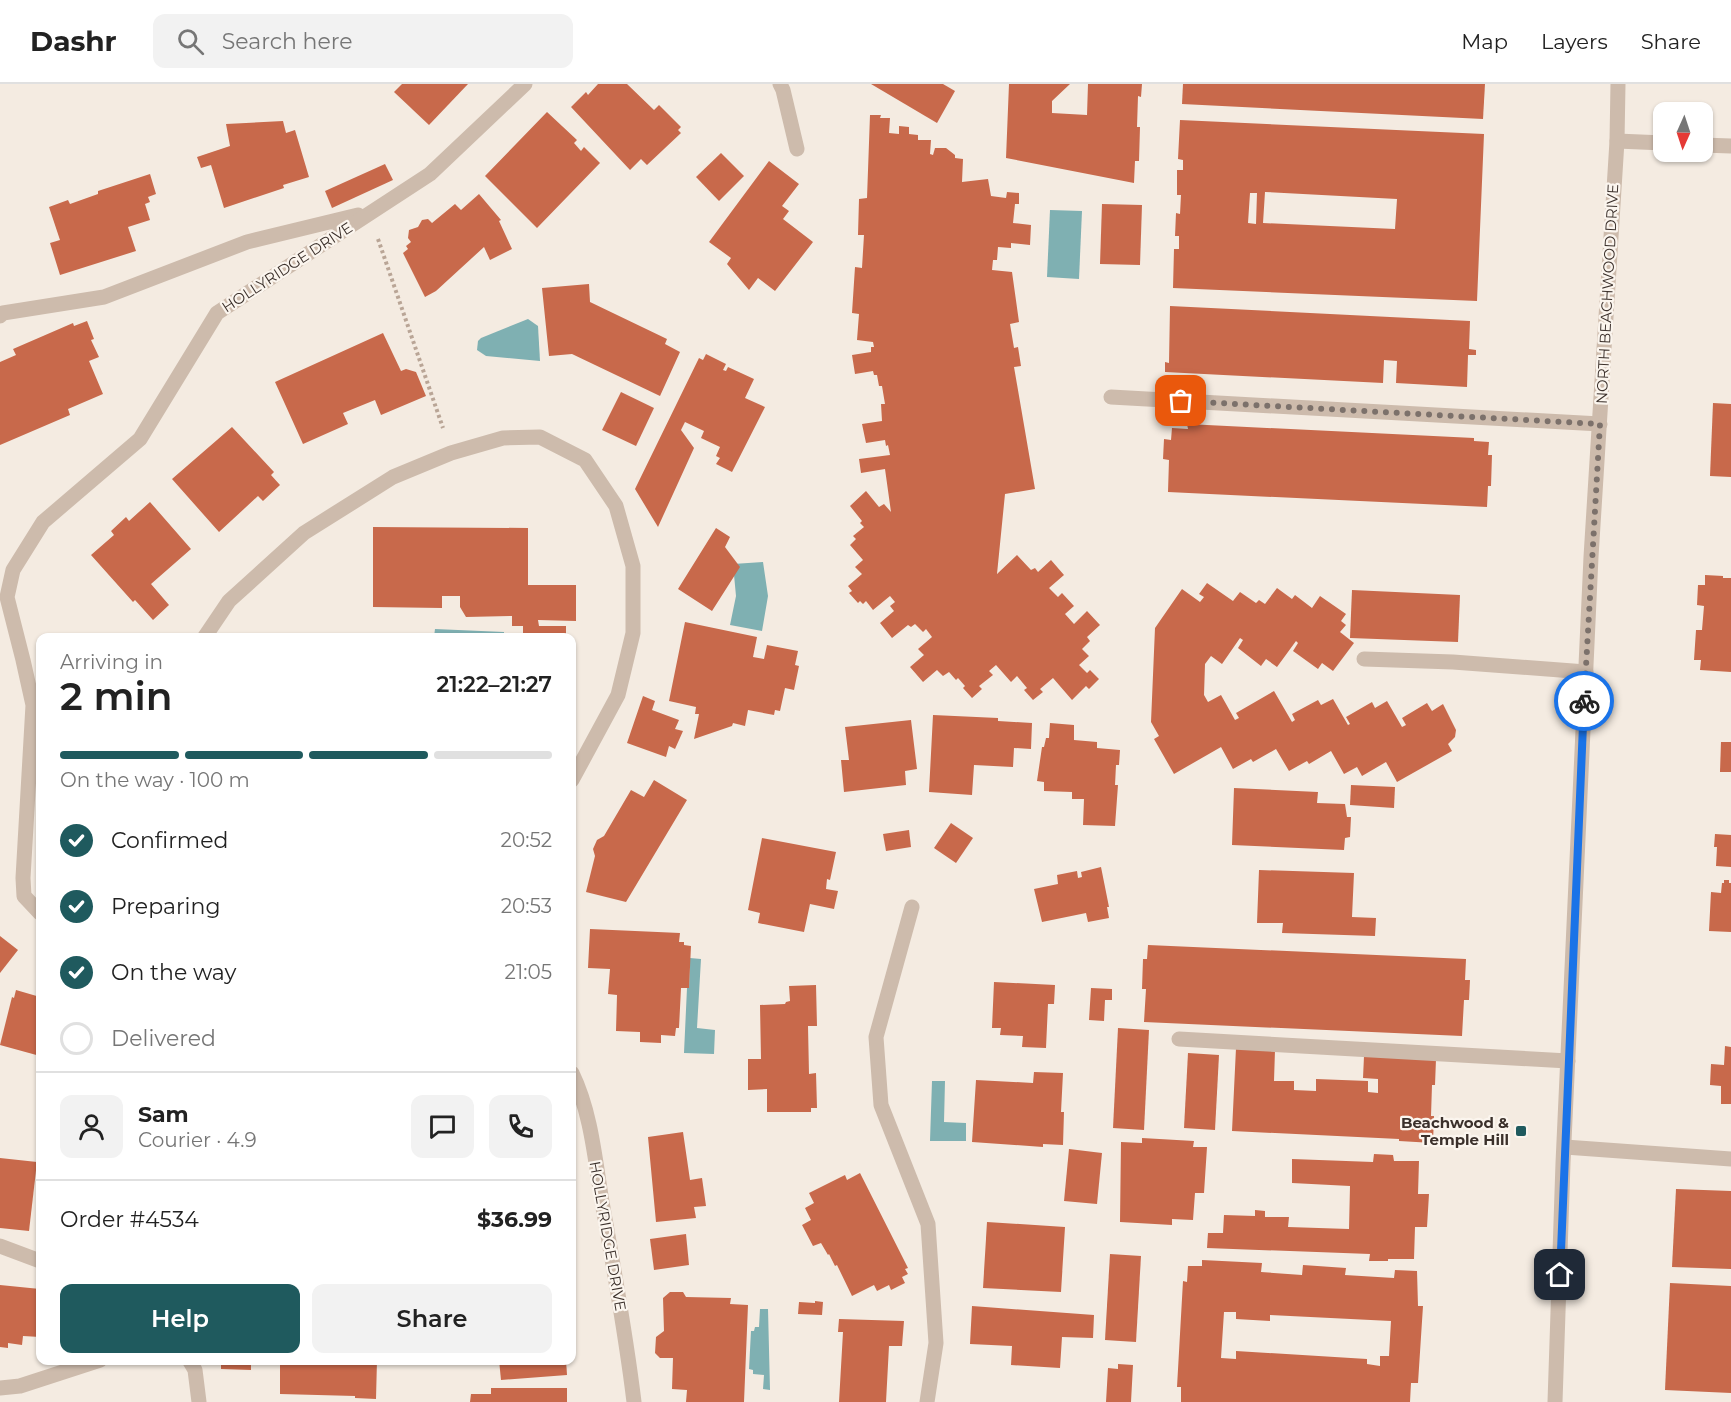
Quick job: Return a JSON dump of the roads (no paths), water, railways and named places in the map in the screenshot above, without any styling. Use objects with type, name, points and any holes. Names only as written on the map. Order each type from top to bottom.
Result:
[{"type":"street","name":"HOLLYRIDGE DRIVE","points":[[36,909],[24,896],[23,878],[33,705],[6,597],[13,570],[43,522],[140,439],[217,313],[430,174],[525,84]]},
{"type":"street","points":[[780,84],[797,149]]},
{"type":"street","name":"NORTH BEACHWOOD DRIVE","points":[[1555,1402],[1586,672],[1617,141],[1618,84]]},
{"type":"street","points":[[1617,141],[1653,143]]},
{"type":"street","points":[[1713,145],[1731,146]]},
{"type":"street","points":[[0,316],[3,313],[104,297],[247,242],[369,213]]},
{"type":"street","points":[[1111,397],[1600,424]]},
{"type":"street","points":[[207,633],[229,601],[304,533],[393,477],[451,453],[503,438],[540,436],[585,460],[616,506],[633,566],[633,633],[618,695],[576,773]]},
{"type":"street","points":[[1364,659],[1453,662],[1586,672]]},
{"type":"street","points":[[912,907],[876,1037],[881,1105],[928,1224],[936,1343],[927,1402]]},
{"type":"street","points":[[1179,1039],[1568,1061]]},
{"type":"street","name":"HOLLYRIDGE DRIVE","points":[[576,1082],[591,1139],[628,1349],[634,1402]]},
{"type":"street","points":[[1565,1147],[1731,1159]]},
{"type":"street","points":[[0,1246],[36,1260]]},
{"type":"street","points":[[0,1388],[21,1386],[85,1365]]},
{"type":"street","points":[[192,1365],[195,1370],[199,1402]]},
{"type":"water","points":[[1050,210],[1082,211],[1079,279],[1047,277]]},
{"type":"water","points":[[528,319],[538,326],[540,361],[486,356],[477,350],[478,341],[481,338]]},
{"type":"water","points":[[763,562],[768,596],[762,631],[730,625],[736,596],[733,564]]},
{"type":"water","points":[[435,629],[504,632],[504,633],[434,633]]},
{"type":"water","points":[[690,958],[701,959],[697,1028],[715,1030],[714,1054],[684,1053]]},
{"type":"water","points":[[932,1081],[945,1081],[944,1122],[966,1123],[966,1141],[930,1141]]},
{"type":"water","points":[[760,1309],[768,1309],[770,1390],[763,1389],[764,1375],[753,1374],[753,1370],[749,1369],[751,1331],[759,1327]]},
{"type":"place","name":"Beachwood & Temple Hill","points":[[1521,1131]]}]
